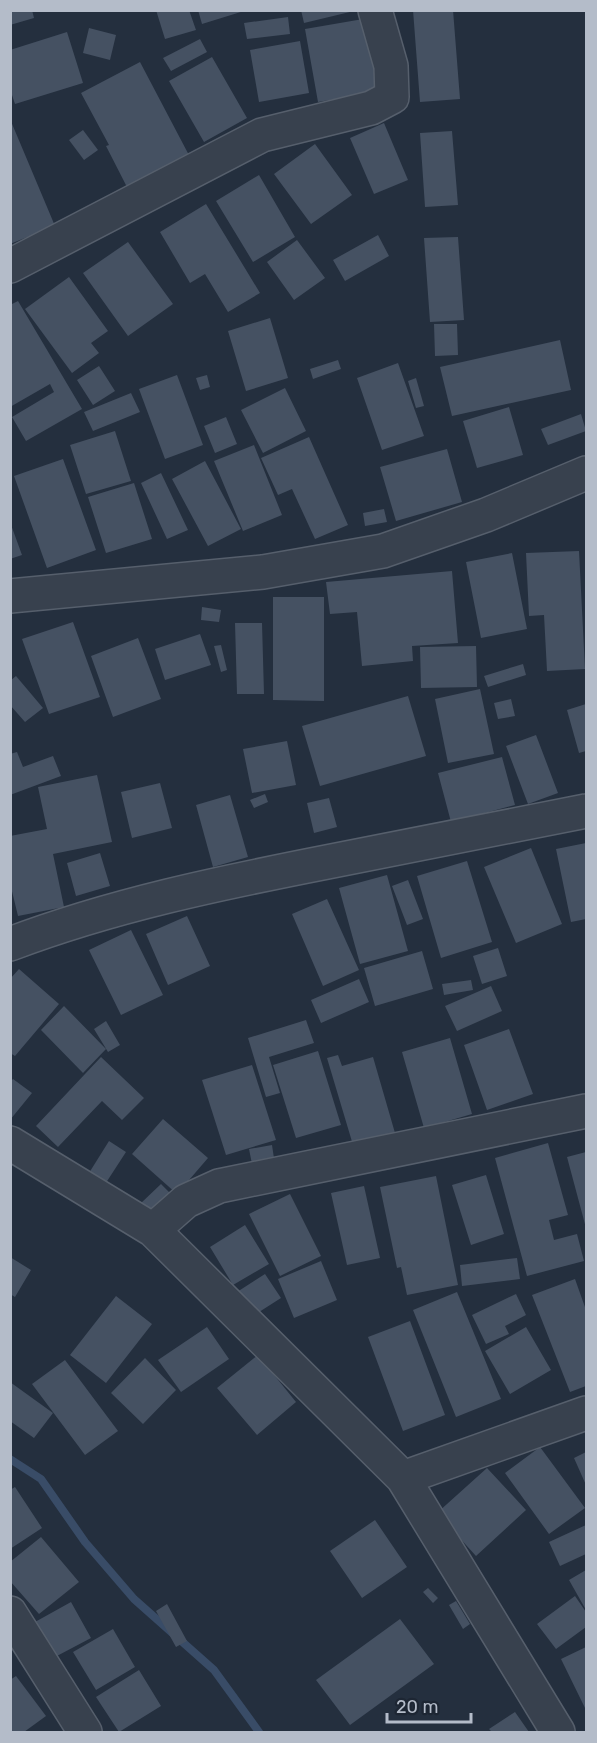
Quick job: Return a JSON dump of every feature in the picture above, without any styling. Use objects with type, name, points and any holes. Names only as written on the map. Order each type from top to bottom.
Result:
[{"type":"street","points":[[10,266],[262,135],[371,108],[392,97],[391,66],[375,10]]},
{"type":"street","points":[[10,596],[263,572],[383,551],[486,515],[586,473]]},
{"type":"street","points":[[10,944],[48,930],[136,904],[232,881],[586,811]]},
{"type":"street","points":[[153,1230],[186,1201],[219,1186],[586,1111]]},
{"type":"street","points":[[10,1143],[153,1230],[404,1478],[558,1732]]},
{"type":"street","points":[[404,1478],[586,1413]]},
{"type":"street","points":[[10,1613],[85,1732]]},
{"type":"building","points":[[10,10],[32,10],[34,18],[10,25]]},
{"type":"building","points":[[156,10],[189,10],[196,30],[165,39]]},
{"type":"building","points":[[198,10],[244,10],[244,11],[202,24]]},
{"type":"building","points":[[301,10],[354,10],[354,11],[304,23]]},
{"type":"building","points":[[413,10],[453,10],[460,99],[420,102]]},
{"type":"building","points":[[288,17],[290,34],[247,39],[244,23]]},
{"type":"building","points":[[369,18],[382,91],[318,102],[305,29]]},
{"type":"building","points":[[89,28],[116,35],[110,60],[83,53]]},
{"type":"building","points":[[67,32],[83,83],[15,104],[10,89],[10,50]]},
{"type":"building","points":[[200,39],[207,52],[171,71],[163,58]]},
{"type":"building","points":[[300,41],[309,93],[259,102],[250,50]]},
{"type":"building","points":[[212,57],[247,118],[204,142],[169,81]]},
{"type":"building","points":[[140,62],[191,159],[129,191],[106,146],[109,145],[81,93]]},
{"type":"building","points":[[10,119],[55,226],[10,244]]},
{"type":"building","points":[[384,123],[408,180],[374,194],[350,138]]},
{"type":"building","points":[[83,130],[98,150],[84,160],[69,140]]},
{"type":"building","points":[[452,131],[458,205],[425,207],[420,133]]},
{"type":"building","points":[[315,144],[352,195],[311,224],[274,174]]},
{"type":"building","points":[[259,175],[295,237],[253,262],[216,201]]},
{"type":"building","points":[[206,204],[260,293],[228,312],[205,274],[190,283],[160,232]]},
{"type":"building","points":[[378,235],[389,256],[345,281],[333,260]]},
{"type":"building","points":[[458,237],[464,320],[430,322],[424,238]]},
{"type":"building","points":[[297,240],[325,278],[294,300],[267,262]]},
{"type":"building","points":[[128,242],[173,304],[128,336],[83,273]]},
{"type":"building","points":[[69,277],[108,331],[91,343],[99,353],[72,373],[25,309]]},
{"type":"building","points":[[18,301],[82,409],[26,441],[12,417],[54,392],[50,384],[10,407],[10,305]]},
{"type":"building","points":[[270,318],[288,378],[246,391],[228,331]]},
{"type":"building","points":[[434,324],[457,324],[458,355],[435,356]]},
{"type":"building","points":[[560,340],[571,390],[452,416],[440,367]]},
{"type":"building","points":[[338,360],[341,369],[313,379],[310,369]]},
{"type":"building","points":[[398,363],[424,436],[382,450],[357,378]]},
{"type":"building","points":[[99,366],[115,391],[93,405],[77,380]]},
{"type":"building","points":[[177,375],[203,445],[165,459],[139,389]]},
{"type":"building","points":[[207,375],[210,387],[200,390],[196,378]]},
{"type":"building","points":[[416,378],[424,406],[416,408],[408,381]]},
{"type":"building","points":[[285,388],[306,431],[263,453],[241,410]]},
{"type":"building","points":[[131,393],[140,412],[93,431],[84,412]]},
{"type":"building","points":[[509,407],[523,455],[477,468],[463,421]]},
{"type":"building","points":[[581,414],[586,431],[548,445],[541,429]]},
{"type":"building","points":[[226,417],[237,444],[215,453],[204,426]]},
{"type":"building","points":[[115,431],[131,481],[86,494],[70,445]]},
{"type":"building","points":[[309,437],[348,525],[315,539],[292,489],[278,495],[261,458]]},
{"type":"building","points":[[254,445],[282,515],[243,531],[214,461]]},
{"type":"building","points":[[447,449],[462,502],[396,521],[380,467]]},
{"type":"building","points":[[63,459],[96,550],[47,568],[14,476]]},
{"type":"building","points":[[205,461],[241,529],[208,546],[172,479]]},
{"type":"building","points":[[161,473],[188,530],[167,539],[141,483]]},
{"type":"building","points":[[134,483],[152,539],[106,553],[88,497]]},
{"type":"building","points":[[384,509],[387,522],[365,526],[363,513]]},
{"type":"building","points":[[10,522],[22,555],[10,559]]},
{"type":"building","points":[[579,551],[585,669],[547,671],[544,615],[529,616],[526,553]]},
{"type":"building","points":[[512,553],[527,629],[481,638],[466,562]]},
{"type":"building","points":[[452,571],[458,643],[412,646],[413,661],[362,666],[357,612],[330,614],[326,582]]},
{"type":"building","points":[[273,597],[324,597],[324,701],[273,700]]},
{"type":"building","points":[[202,607],[221,610],[219,622],[201,620]]},
{"type":"building","points":[[73,622],[100,697],[49,714],[22,639]]},
{"type":"building","points":[[235,623],[262,623],[264,694],[237,694]]},
{"type":"building","points":[[200,634],[211,665],[165,680],[155,649]]},
{"type":"building","points":[[138,638],[161,699],[113,717],[91,656]]},
{"type":"building","points":[[221,645],[227,670],[221,672],[214,646]]},
{"type":"building","points":[[476,646],[477,687],[421,688],[420,647]]},
{"type":"building","points":[[523,664],[526,675],[488,687],[484,676]]},
{"type":"building","points":[[16,676],[43,708],[25,722],[10,705],[10,681]]},
{"type":"building","points":[[480,689],[494,754],[448,763],[435,699]]},
{"type":"building","points":[[408,696],[426,756],[320,786],[302,726]]},
{"type":"building","points":[[511,699],[515,716],[498,719],[494,703]]},
{"type":"building","points":[[586,704],[586,751],[579,753],[567,710]]},
{"type":"building","points":[[536,735],[558,793],[528,804],[506,746]]},
{"type":"building","points":[[287,741],[296,785],[252,793],[243,749]]},
{"type":"building","points":[[17,752],[23,767],[53,756],[61,776],[10,795],[10,754]]},
{"type":"building","points":[[502,757],[515,805],[451,822],[438,773]]},
{"type":"building","points":[[97,775],[112,842],[53,854],[64,907],[18,916],[10,883],[10,836],[47,829],[38,787]]},
{"type":"building","points":[[160,783],[172,828],[132,838],[121,792]]},
{"type":"building","points":[[265,794],[268,802],[254,808],[250,800]]},
{"type":"building","points":[[230,795],[248,857],[213,867],[196,805]]},
{"type":"building","points":[[329,798],[337,827],[314,833],[307,803]]},
{"type":"building","points":[[586,843],[586,919],[571,922],[556,849]]},
{"type":"building","points":[[531,848],[562,924],[516,943],[484,867]]},
{"type":"building","points":[[100,853],[110,886],[76,896],[67,863]]},
{"type":"building","points":[[467,861],[492,942],[441,958],[417,876]]},
{"type":"building","points":[[387,875],[408,951],[360,964],[339,888]]},
{"type":"building","points":[[408,880],[423,919],[407,925],[392,886]]},
{"type":"building","points":[[327,899],[359,970],[323,986],[292,914]]},
{"type":"building","points":[[187,916],[210,966],[168,985],[146,934]]},
{"type":"building","points":[[131,930],[163,995],[121,1015],[89,950]]},
{"type":"building","points":[[498,948],[507,976],[482,984],[473,956]]},
{"type":"building","points":[[422,951],[433,989],[375,1006],[364,968]]},
{"type":"building","points":[[19,969],[59,1004],[15,1056],[10,1053],[10,979]]},
{"type":"building","points":[[359,979],[369,1002],[321,1023],[311,1000]]},
{"type":"building","points":[[471,980],[473,990],[444,995],[442,984]]},
{"type":"building","points":[[491,986],[502,1011],[457,1031],[445,1006]]},
{"type":"building","points":[[64,1006],[106,1049],[83,1073],[41,1030]]},
{"type":"building","points":[[306,1020],[314,1043],[269,1057],[280,1093],[266,1097],[248,1038]]},
{"type":"building","points":[[106,1021],[120,1045],[108,1052],[94,1029]]},
{"type":"building","points":[[509,1029],[533,1094],[487,1110],[464,1045]]},
{"type":"building","points":[[450,1038],[472,1114],[424,1128],[402,1052]]},
{"type":"building","points":[[318,1051],[341,1125],[296,1138],[273,1065]]},
{"type":"building","points":[[338,1055],[342,1066],[373,1057],[395,1133],[353,1145],[327,1058]]},
{"type":"building","points":[[101,1057],[144,1098],[122,1120],[102,1101],[58,1147],[36,1126]]},
{"type":"building","points":[[252,1065],[276,1140],[226,1155],[202,1080]]},
{"type":"building","points":[[13,1079],[32,1093],[10,1120],[10,1082]]},
{"type":"building","points":[[163,1119],[208,1158],[177,1194],[132,1154]]},
{"type":"building","points":[[109,1141],[126,1152],[100,1192],[84,1181]]},
{"type":"building","points":[[548,1143],[568,1215],[549,1220],[554,1240],[577,1234],[584,1261],[527,1276],[495,1158]]},
{"type":"building","points":[[272,1145],[275,1165],[253,1169],[249,1149]]},
{"type":"building","points":[[586,1152],[586,1228],[567,1157]]},
{"type":"building","points":[[486,1175],[504,1234],[471,1245],[452,1185]]},
{"type":"building","points":[[436,1176],[458,1285],[407,1295],[401,1267],[397,1268],[380,1187]]},
{"type":"building","points":[[161,1184],[176,1199],[154,1219],[140,1204]]},
{"type":"building","points":[[364,1186],[380,1258],[347,1265],[331,1193]]},
{"type":"building","points":[[290,1194],[321,1256],[280,1276],[249,1214]]},
{"type":"building","points":[[245,1225],[269,1264],[233,1285],[210,1247]]},
{"type":"building","points":[[10,1257],[31,1270],[15,1297],[10,1294]]},
{"type":"building","points":[[517,1258],[520,1279],[462,1286],[460,1265]]},
{"type":"building","points":[[321,1261],[337,1300],[294,1318],[278,1279]]},
{"type":"building","points":[[265,1274],[281,1298],[253,1316],[237,1292]]},
{"type":"building","points":[[575,1279],[586,1310],[586,1386],[570,1392],[532,1295]]},
{"type":"building","points":[[457,1292],[501,1399],[456,1417],[413,1310]]},
{"type":"building","points":[[516,1294],[526,1315],[505,1326],[509,1334],[486,1344],[472,1315]]},
{"type":"building","points":[[116,1296],[152,1324],[106,1383],[70,1355]]},
{"type":"building","points":[[410,1321],[445,1415],[403,1431],[368,1337]]},
{"type":"building","points":[[207,1327],[229,1359],[181,1392],[158,1360]]},
{"type":"building","points":[[526,1327],[551,1370],[510,1394],[485,1351]]},
{"type":"building","points":[[258,1355],[296,1402],[257,1435],[217,1388]]},
{"type":"building","points":[[145,1358],[176,1390],[143,1424],[111,1393]]},
{"type":"building","points":[[65,1360],[118,1431],[85,1455],[32,1384]]},
{"type":"building","points":[[10,1382],[53,1413],[34,1438],[10,1421]]},
{"type":"building","points":[[540,1447],[585,1508],[549,1534],[505,1473]]},
{"type":"building","points":[[586,1452],[586,1485],[574,1458]]},
{"type":"building","points":[[487,1468],[526,1510],[476,1556],[437,1513]]},
{"type":"building","points":[[15,1487],[42,1528],[10,1549],[10,1490]]},
{"type":"building","points":[[375,1520],[407,1567],[362,1598],[330,1551]]},
{"type":"building","points":[[586,1525],[586,1554],[560,1566],[549,1542]]},
{"type":"building","points":[[41,1537],[79,1582],[39,1614],[10,1581],[10,1562]]},
{"type":"building","points":[[586,1570],[586,1610],[569,1580]]},
{"type":"building","points":[[428,1588],[438,1598],[433,1603],[423,1592]]},
{"type":"building","points":[[575,1596],[586,1612],[586,1627],[556,1649],[537,1624]]},
{"type":"building","points":[[456,1601],[470,1624],[463,1629],[449,1605]]},
{"type":"building","points":[[71,1602],[91,1638],[55,1657],[35,1622]]},
{"type":"building","points":[[167,1604],[187,1641],[176,1647],[156,1611]]},
{"type":"building","points":[[400,1619],[434,1664],[350,1725],[316,1680]]},
{"type":"building","points":[[113,1629],[135,1667],[96,1690],[73,1652]]},
{"type":"building","points":[[586,1647],[586,1707],[585,1708],[561,1659]]},
{"type":"building","points":[[139,1670],[161,1706],[119,1732],[96,1697]]},
{"type":"building","points":[[16,1676],[46,1716],[24,1732],[10,1732],[10,1680]]},
{"type":"building","points":[[515,1712],[529,1732],[492,1732],[489,1729]]},
{"type":"waterway","points":[[10,1459],[41,1479],[85,1542],[134,1599],[214,1670],[259,1732]]}]
